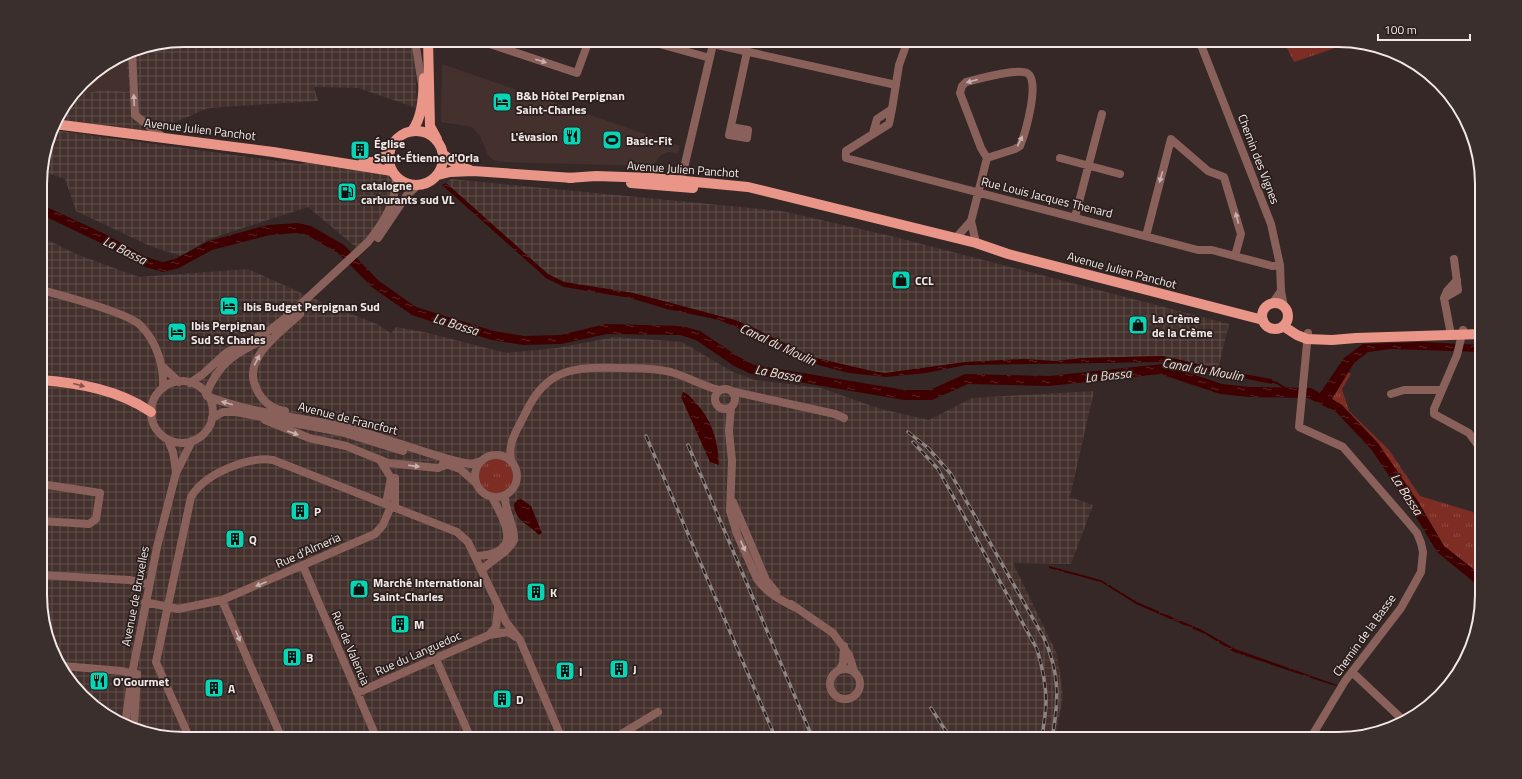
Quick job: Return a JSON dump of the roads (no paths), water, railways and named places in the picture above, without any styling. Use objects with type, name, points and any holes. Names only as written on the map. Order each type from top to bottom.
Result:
[{"type":"main road","points":[[412,131],[418,123],[423,91],[422,47]]},
{"type":"main road","points":[[428,47],[430,126],[438,140],[444,156],[443,166],[438,176],[428,183],[417,186],[405,184],[394,174],[389,154],[396,139],[403,133],[421,131],[430,134],[438,140]]},
{"type":"main road","name":"Avenue Julien Panchot","points":[[60,125],[342,162],[394,174]]},
{"type":"main road","name":"Avenue Julien Panchot","points":[[342,162],[373,162],[389,154]]},
{"type":"main road","name":"Avenue Julien Panchot","points":[[444,156],[458,166],[474,171]]},
{"type":"main road","name":"Avenue Julien Panchot","points":[[438,176],[450,172],[474,171],[681,184],[795,199],[976,243],[1008,254]]},
{"type":"main road","name":"Avenue Julien Panchot","points":[[918,229],[953,242],[1008,254],[1229,312],[1263,317]]},
{"type":"main road","points":[[1272,304],[1280,304],[1284,307],[1287,312],[1286,322],[1271,328],[1263,317],[1266,307],[1272,304]]},
{"type":"main road","points":[[1286,322],[1307,336],[1356,338],[1451,333],[1462,335],[1475,334]]},
{"type":"main road","points":[[1462,335],[1475,331]]},
{"type":"main road","points":[[47,380],[70,382],[121,396],[137,403],[151,412]]},
{"type":"street","points":[[416,47],[423,91]]},
{"type":"street","points":[[499,47],[577,73],[586,47]]},
{"type":"street","points":[[670,47],[710,58]]},
{"type":"street","points":[[681,184],[712,47]]},
{"type":"street","points":[[730,47],[896,85]]},
{"type":"street","name":"Rue Louis Jacques Thenard","points":[[905,47],[899,64],[889,124],[846,151],[846,158],[1198,250],[1212,250],[1272,266],[1280,266]]},
{"type":"street","name":"Chemin des Vignes","points":[[1202,47],[1271,224],[1280,266],[1281,291],[1284,307]]},
{"type":"street","points":[[731,126],[747,52]]},
{"type":"street","points":[[132,57],[135,115],[165,138]]},
{"type":"street","points":[[976,243],[971,221],[987,158],[981,148],[960,93],[962,86],[966,82],[1003,74],[1020,71],[1028,73],[1032,78],[1034,92],[1020,146],[987,158]]},
{"type":"street","points":[[1075,217],[1102,114]]},
{"type":"street","points":[[1146,236],[1171,139],[1208,171],[1224,177],[1241,234],[1236,256]]},
{"type":"street","points":[[1060,158],[1120,174]]},
{"type":"street","points":[[360,253],[378,230],[388,212],[396,189],[394,174]]},
{"type":"street","points":[[350,428],[281,410],[267,404],[254,385],[252,372],[256,359],[263,349],[386,228],[407,195],[417,186]]},
{"type":"street","points":[[956,238],[971,221]]},
{"type":"street","points":[[1451,333],[1444,298],[1458,290],[1454,258]]},
{"type":"street","points":[[190,383],[203,374],[226,353],[270,330],[346,267]]},
{"type":"street","points":[[47,291],[67,296],[126,317],[140,325],[150,336],[163,367],[163,388]]},
{"type":"street","points":[[1272,304],[1281,291]]},
{"type":"street","points":[[207,395],[216,372],[227,360],[270,336],[300,314]]},
{"type":"street","points":[[1462,335],[1457,355],[1434,408],[1434,414],[1469,433],[1475,441]]},
{"type":"street","name":"Chemin de la Basse","points":[[1307,336],[1299,427],[1343,447],[1417,533],[1423,552],[1421,572],[1401,608],[1352,672],[1324,713],[1314,732]]},
{"type":"street","points":[[163,367],[179,382]]},
{"type":"street","points":[[511,443],[496,455],[481,461],[476,471],[476,483],[482,492],[492,497],[505,495],[512,490],[517,481],[517,471],[510,456],[511,443],[535,395],[554,378],[568,371],[579,368],[595,367],[655,369],[677,374],[700,385],[719,390],[725,389],[835,414],[844,418]]},
{"type":"street","points":[[179,382],[190,383],[199,387],[207,395],[212,406],[212,418],[205,432],[192,441],[184,443],[168,440],[155,428],[151,412],[152,403],[156,394],[163,388],[179,382]]},
{"type":"street","points":[[700,385],[714,400],[729,431]]},
{"type":"street","points":[[714,400],[719,390]]},
{"type":"street","points":[[1391,394],[1404,390],[1442,390]]},
{"type":"street","points":[[731,391],[735,397],[729,431],[732,461],[730,507],[732,520],[757,579],[769,592],[833,633],[844,646],[860,682],[859,691],[851,698],[842,698],[835,694],[830,683],[833,675],[844,668],[854,671]]},
{"type":"street","name":"Avenue de Francfort","points":[[207,395],[224,402],[263,412],[303,418],[350,428],[460,462],[471,464],[481,461]]},
{"type":"street","points":[[719,408],[726,409],[755,396]]},
{"type":"street","name":"Avenue de Francfort","points":[[212,418],[223,412],[236,412],[341,432],[448,464],[460,469],[476,483]]},
{"type":"street","points":[[258,417],[289,431],[309,438],[346,446],[384,462],[438,468],[448,464]]},
{"type":"street","name":"Avenue de Bruxelles","points":[[168,440],[173,452],[176,473]]},
{"type":"street","name":"Avenue de Bruxelles","points":[[126,719],[132,674],[149,584],[176,473],[192,441]]},
{"type":"street","points":[[496,455],[502,456],[512,462]]},
{"type":"street","points":[[187,732],[156,662],[191,497],[197,487],[207,478],[248,461],[262,458],[273,460],[457,532],[468,542],[476,556],[498,608],[506,622],[520,640],[559,732]]},
{"type":"street","points":[[384,462],[394,474],[391,506]]},
{"type":"street","points":[[47,485],[100,493],[96,520],[94,522],[89,524],[47,521]]},
{"type":"street","points":[[482,570],[489,562],[508,550],[514,540],[512,524],[505,506],[505,495]]},
{"type":"street","points":[[476,556],[488,556],[502,550],[508,539],[507,530],[492,497]]},
{"type":"street","name":"Rue d'Almeria","points":[[145,602],[167,608],[178,608],[198,606],[222,600],[375,534],[383,525],[391,506]]},
{"type":"street","name":"Rue de Valencia","points":[[300,567],[374,732]]},
{"type":"street","points":[[47,575],[129,580],[149,584]]},
{"type":"street","points":[[222,600],[279,732]]},
{"type":"street","points":[[489,635],[496,627],[498,608]]},
{"type":"street","name":"Rue du Languedoc","points":[[357,693],[489,635],[508,632],[520,640]]},
{"type":"street","points":[[840,670],[843,663],[844,646]]},
{"type":"street","points":[[134,723],[138,647]]},
{"type":"street","points":[[436,659],[468,732]]},
{"type":"street","points":[[67,666],[122,671],[132,674]]},
{"type":"street","points":[[1352,672],[1400,717]]},
{"type":"street","points":[[625,732],[658,712]]},
{"type":"water","points":[[446,183],[548,274],[564,282],[633,293],[735,320],[812,357],[885,373],[966,362],[1024,359],[1055,361],[1083,358],[1163,356],[1272,379],[1272,384],[1163,362],[966,365],[926,373],[886,377],[849,373],[818,365],[778,345],[719,320],[667,309],[630,298],[564,287],[546,278],[442,185]]},
{"type":"water","name":"La Bassa","points":[[47,207],[105,234],[146,257],[163,262],[175,259],[209,241],[268,225],[298,223],[311,226],[344,245],[379,281],[416,307],[494,331],[524,336],[560,335],[606,324],[682,326],[700,331],[739,357],[754,365],[905,390],[930,390],[965,374],[1049,376],[1162,364],[1222,384],[1250,387],[1311,388],[1320,393],[1344,358],[1363,344],[1422,342],[1475,345],[1475,352],[1391,349],[1368,352],[1354,363],[1332,399],[1342,405],[1378,443],[1417,500],[1444,546],[1475,570],[1475,583],[1437,552],[1409,505],[1371,449],[1336,412],[1308,398],[1250,397],[1220,394],[1160,374],[1049,386],[968,384],[932,400],[904,400],[751,374],[734,366],[696,340],[680,335],[607,334],[561,344],[523,345],[492,340],[412,315],[373,288],[338,253],[307,235],[297,233],[270,235],[212,250],[179,268],[163,272],[142,266],[101,243],[47,217]]},
{"type":"water","points":[[683,392],[695,402],[710,423],[717,447],[719,465],[710,462],[681,397]]},
{"type":"water","points":[[521,499],[531,506],[542,533],[539,535],[517,515],[514,504],[517,500]]},
{"type":"water","points":[[1049,566],[1101,580],[1137,602],[1202,630],[1235,649],[1337,686],[1234,652],[1205,634],[1136,604],[1101,582],[1049,568]]},
{"type":"waterway","name":"Canal du Moulin","points":[[1270,381],[1277,383],[1286,389]]},
{"type":"railway","points":[[908,432],[928,448],[951,474],[1044,638],[1053,663],[1057,687],[1053,732]]},
{"type":"railway","points":[[646,436],[773,732]]},
{"type":"railway","points":[[913,442],[938,469],[1037,649],[1041,662],[1046,694],[1046,711],[1043,732]]},
{"type":"railway","points":[[688,445],[810,732]]},
{"type":"railway","points":[[931,708],[946,732]]},
{"type":"place","name":"B&b Hôtel Perpignan Saint-Charles","points":[[502,102]]},
{"type":"place","name":"L'évasion","points":[[572,136]]},
{"type":"place","name":"Basic-Fit","points":[[612,140]]},
{"type":"place","name":"Église Saint-Étienne d'Orla","points":[[360,150]]},
{"type":"place","name":"catalogne carburants sud VL","points":[[347,192]]},
{"type":"place","name":"CCL","points":[[901,280]]},
{"type":"place","name":"Ibis Budget Perpignan Sud","points":[[229,306]]},
{"type":"place","name":"La Crème de la Crème","points":[[1138,325]]},
{"type":"place","name":"Ibis Perpignan Sud St Charles","points":[[177,332]]},
{"type":"place","name":"P","points":[[300,511]]},
{"type":"place","name":"Q","points":[[235,539]]},
{"type":"place","name":"Marché International Saint-Charles","points":[[359,589]]},
{"type":"place","name":"K","points":[[536,592]]},
{"type":"place","name":"M","points":[[400,624]]},
{"type":"place","name":"B","points":[[292,657]]},
{"type":"place","name":"J","points":[[619,669]]},
{"type":"place","name":"I","points":[[565,671]]},
{"type":"place","name":"O'Gourmet","points":[[99,681]]},
{"type":"place","name":"A","points":[[214,688]]},
{"type":"place","name":"D","points":[[502,699]]}]
